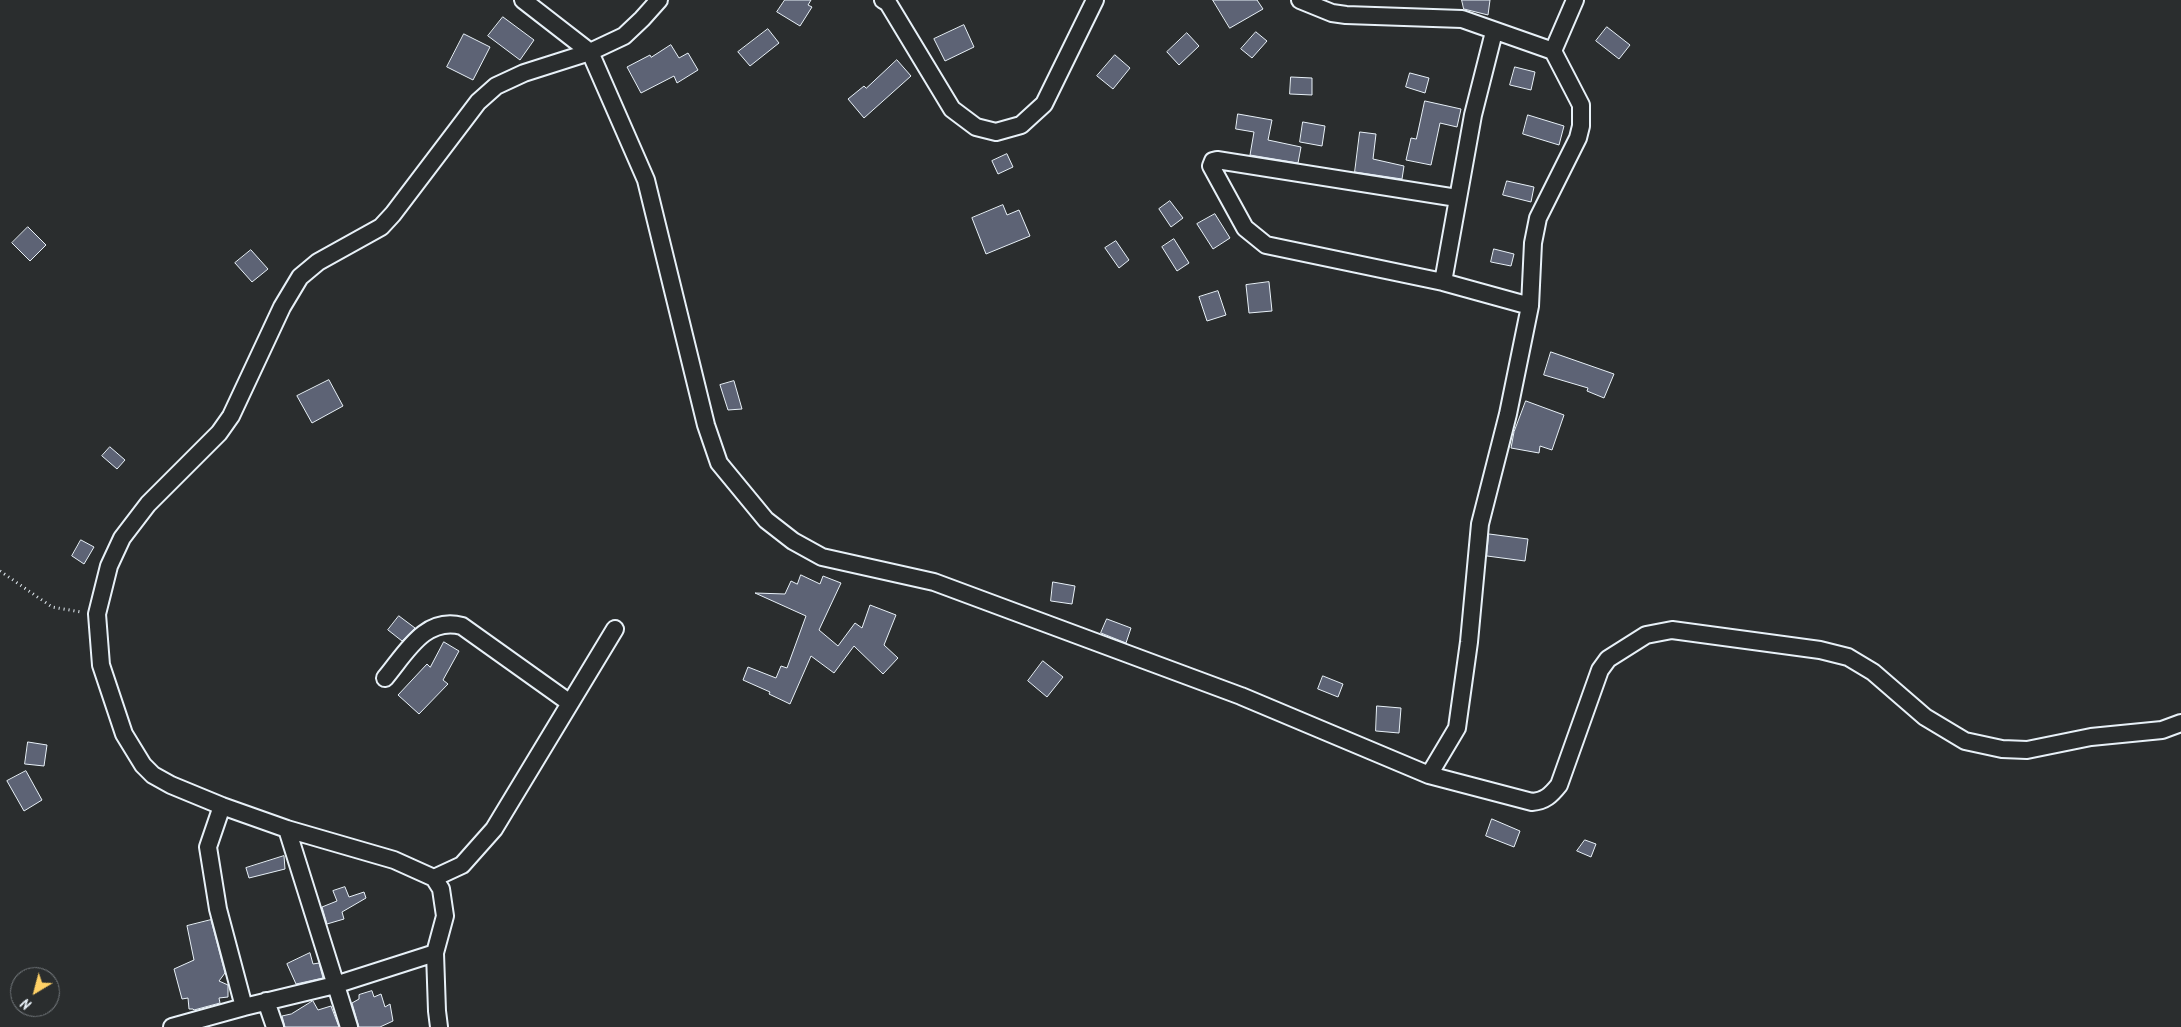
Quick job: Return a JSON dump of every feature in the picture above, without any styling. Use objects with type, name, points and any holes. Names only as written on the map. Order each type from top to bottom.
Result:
[{"type":"street","points":[[523,0],[590,52],[646,180],[706,425],[719,463],[766,520],[793,541],[822,557],[934,582],[1242,696],[1429,775],[1532,802],[1541,801],[1550,796],[1559,785],[1600,670],[1608,659],[1646,635],[1672,630],[1820,650],[1848,657],[1873,672],[1926,717],[1965,741],[2002,749],[2027,750],[2091,737],[2162,730],[2181,723]]},
{"type":"street","points":[[439,1027],[435,953],[445,916],[441,889],[434,878],[394,860],[287,829],[222,806],[153,775],[143,765],[124,734],[101,665],[97,614],[106,574],[122,538],[148,504],[220,434],[231,416],[282,307],[300,277],[318,262],[381,227],[393,214],[478,102],[496,86],[508,79],[590,52],[624,36],[658,0]]},
{"type":"street","points":[[883,0],[888,4],[952,109],[976,127],[996,132],[1021,125],[1044,104],[1095,0]]},
{"type":"street","points":[[1300,0],[1334,6],[1371,17],[1462,19],[1494,32],[1552,51],[1581,106],[1581,126],[1578,138],[1538,218],[1533,243],[1530,306],[1508,414],[1480,524],[1468,651],[1457,728],[1429,775]]},
{"type":"street","points":[[1552,51],[1575,0]]},
{"type":"street","points":[[1442,282],[1456,198],[1473,115],[1494,32]]},
{"type":"street","points":[[1456,198],[1217,160],[1213,161],[1211,166],[1245,228],[1266,245],[1442,282],[1530,306]]},
{"type":"street","points":[[385,678],[421,636],[442,623],[451,623],[462,626],[570,704]]},
{"type":"street","points":[[434,878],[462,865],[494,829],[615,628]]},
{"type":"street","points":[[222,806],[208,847],[218,909],[244,1006]]},
{"type":"street","points":[[287,829],[349,1027]]},
{"type":"street","points":[[172,1027],[191,1024],[244,1006],[336,985],[435,953]]},
{"type":"street","points":[[266,1001],[275,1027]]},
{"type":"path","points":[[0,571],[52,607],[97,614]]},
{"type":"building","points":[[785,0],[811,0],[808,5],[812,7],[800,26],[777,12]]},
{"type":"building","points":[[1213,0],[1257,0],[1263,9],[1230,28]]},
{"type":"building","points":[[1462,0],[1490,0],[1488,15],[1464,9]]},
{"type":"building","points":[[503,17],[534,40],[520,60],[488,36]]},
{"type":"building","points":[[964,25],[974,47],[945,61],[934,39]]},
{"type":"building","points":[[1607,27],[1630,45],[1619,59],[1596,41]]},
{"type":"building","points":[[768,29],[779,43],[750,66],[738,52]]},
{"type":"building","points":[[1256,32],[1267,41],[1252,58],[1241,49]]},
{"type":"building","points":[[1187,33],[1199,46],[1179,65],[1167,52]]},
{"type":"building","points":[[464,34],[490,47],[473,80],[447,67]]},
{"type":"building","points":[[671,45],[679,58],[688,53],[698,70],[677,83],[674,76],[641,93],[627,67],[650,55],[651,57]]},
{"type":"building","points":[[1115,55],[1130,68],[1113,89],[1097,76]]},
{"type":"building","points":[[897,60],[911,76],[864,118],[848,99],[864,86],[866,88]]},
{"type":"building","points":[[1515,67],[1535,72],[1531,90],[1510,85]]},
{"type":"building","points":[[1410,73],[1429,78],[1425,93],[1406,87]]},
{"type":"building","points":[[1291,77],[1312,78],[1312,95],[1290,94]]},
{"type":"building","points":[[1425,101],[1461,109],[1457,127],[1440,123],[1431,165],[1406,160],[1411,138],[1416,139]]},
{"type":"building","points":[[1238,114],[1272,120],[1268,140],[1301,147],[1298,163],[1250,155],[1254,132],[1236,129]]},
{"type":"building","points":[[1528,115],[1564,126],[1559,145],[1523,134]]},
{"type":"building","points":[[1303,122],[1325,126],[1322,146],[1300,142]]},
{"type":"building","points":[[1360,132],[1376,134],[1373,159],[1404,166],[1402,179],[1355,172]]},
{"type":"building","points":[[1007,154],[1013,167],[998,174],[992,161]]},
{"type":"building","points":[[1507,181],[1534,187],[1531,202],[1503,195]]},
{"type":"building","points":[[1170,201],[1183,218],[1171,227],[1159,209]]},
{"type":"building","points":[[1003,205],[1007,215],[1019,210],[1030,236],[986,254],[972,218]]},
{"type":"building","points":[[1215,214],[1230,238],[1213,249],[1197,224]]},
{"type":"building","points":[[28,227],[46,245],[30,261],[12,243]]},
{"type":"building","points":[[1174,239],[1189,263],[1177,271],[1162,247]]},
{"type":"building","points":[[1116,241],[1129,260],[1119,268],[1105,248]]},
{"type":"building","points":[[1494,249],[1514,254],[1511,266],[1491,262]]},
{"type":"building","points":[[251,250],[268,269],[252,282],[235,263]]},
{"type":"building","points":[[1269,282],[1272,311],[1249,313],[1246,285]]},
{"type":"building","points":[[1218,291],[1226,315],[1207,321],[1199,297]]},
{"type":"building","points":[[1551,352],[1614,374],[1604,398],[1587,391],[1588,388],[1544,375]]},
{"type":"building","points":[[329,380],[343,406],[312,423],[297,396]]},
{"type":"building","points":[[734,381],[742,409],[728,410],[720,385]]},
{"type":"building","points":[[1526,401],[1564,415],[1552,450],[1540,446],[1539,453],[1511,448],[1514,432]]},
{"type":"building","points":[[110,447],[125,460],[117,469],[102,456]]},
{"type":"building","points":[[1489,534],[1528,539],[1525,561],[1487,556]]},
{"type":"building","points":[[81,540],[94,547],[84,564],[72,556]]},
{"type":"building","points":[[801,575],[820,584],[823,576],[841,583],[819,630],[838,646],[855,623],[862,628],[870,605],[896,615],[884,645],[898,658],[883,674],[854,646],[834,673],[811,656],[790,704],[769,694],[770,692],[743,680],[748,667],[776,678],[781,666],[787,668],[806,616],[755,593],[785,594],[791,581],[797,584]]},
{"type":"building","points":[[1053,582],[1075,586],[1072,604],[1051,601]]},
{"type":"building","points":[[399,616],[415,628],[402,641],[388,630]]},
{"type":"building","points":[[1107,619],[1131,628],[1126,643],[1101,633]]},
{"type":"building","points":[[444,642],[459,651],[443,680],[448,684],[419,714],[398,695],[427,664],[430,667]]},
{"type":"building","points":[[1043,661],[1063,677],[1047,697],[1028,681]]},
{"type":"building","points":[[1323,676],[1343,684],[1338,697],[1318,689]]},
{"type":"building","points":[[1377,706],[1401,708],[1399,733],[1376,731]]},
{"type":"building","points":[[28,742],[47,745],[44,766],[25,764]]},
{"type":"building","points":[[26,771],[42,800],[24,811],[7,781]]},
{"type":"building","points":[[1492,819],[1520,831],[1514,847],[1486,836]]},
{"type":"building","points":[[1585,840],[1596,844],[1591,857],[1577,851]]},
{"type":"building","points":[[284,856],[285,869],[249,878],[246,868]]},
{"type":"building","points":[[345,887],[349,897],[364,892],[366,898],[342,912],[344,919],[327,924],[322,907],[337,901],[333,891]]},
{"type":"building","points":[[211,920],[225,973],[219,981],[228,985],[228,997],[219,998],[220,1003],[194,1010],[189,1009],[188,998],[182,999],[174,969],[194,960],[187,926]]},
{"type":"building","points":[[310,953],[313,964],[319,963],[323,978],[296,984],[287,964]]},
{"type":"building","points":[[372,991],[374,997],[381,994],[385,1007],[390,1004],[393,1021],[380,1027],[359,1027],[352,1003],[359,999],[359,995]]},
{"type":"building","points":[[313,1001],[318,1010],[331,1006],[339,1027],[285,1027],[282,1016],[291,1014]]}]
